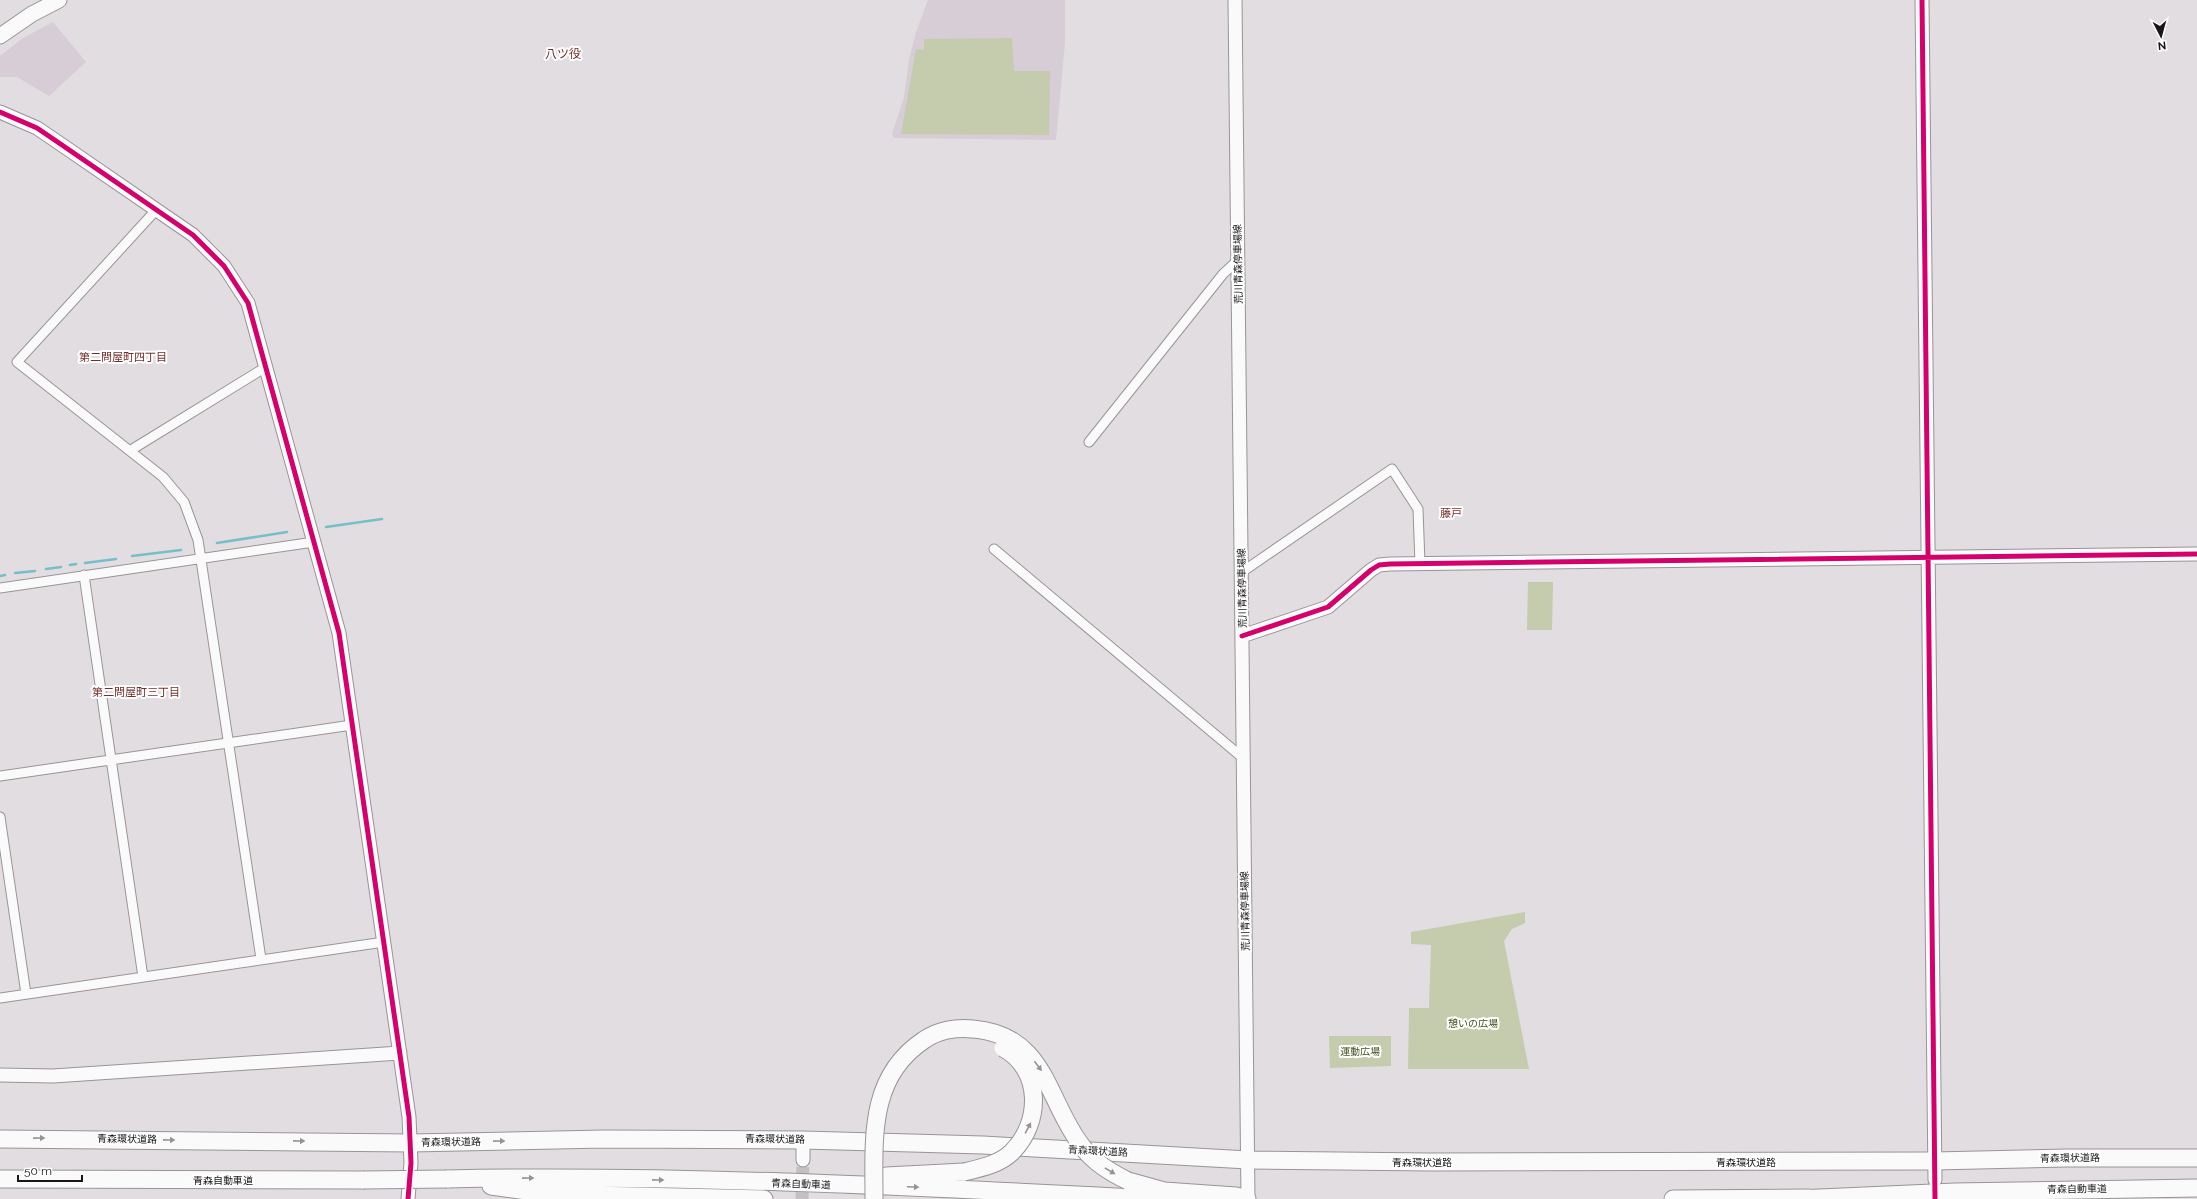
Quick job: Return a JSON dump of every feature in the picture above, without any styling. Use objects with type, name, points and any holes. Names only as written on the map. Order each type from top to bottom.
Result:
[{"type":"highway","points":[[874,1199],[878,1110],[889,1076],[899,1060],[911,1048],[928,1037],[946,1030],[963,1028],[1000,1034],[1016,1043],[1029,1055],[1050,1086],[1071,1131],[1081,1145],[1101,1166],[1128,1181],[1164,1191],[1236,1196],[1248,1199]]},
{"type":"highway","points":[[686,1192],[826,1178],[964,1172],[984,1168],[1012,1152],[1031,1122],[1034,1105],[1031,1081],[1027,1071],[1018,1060],[1005,1049],[988,1041],[973,1038],[955,1039],[938,1043],[915,1058],[900,1074],[888,1108],[883,1199]]},
{"type":"highway","name":"青森環状道路","points":[[0,1139],[411,1143],[611,1139],[803,1140],[983,1145],[1248,1160],[1430,1162],[1934,1161],[2067,1158],[2197,1158]]},
{"type":"highway","name":"青森自動車道","points":[[0,1179],[447,1179],[548,1194],[937,1188],[1156,1199]]},
{"type":"highway","name":"青森自動車道","points":[[1797,1199],[2074,1189],[2197,1188]]},
{"type":"highway","name":"青森自動車道","points":[[686,1192],[764,1199]]},
{"type":"highway","name":"青森自動車道","points":[[1673,1199],[1814,1198]]},
{"type":"main road","points":[[0,36],[32,14],[59,0]]},
{"type":"street","name":"荒川青森停車場線","points":[[1235,0],[1248,1199]]},
{"type":"street","points":[[1922,0],[1934,1180]]},
{"type":"street","points":[[0,112],[37,128],[193,235],[211,251],[239,287],[252,315],[339,633],[400,1053],[411,1143],[408,1199]]},
{"type":"street","points":[[157,209],[17,362],[131,450],[163,477],[184,502],[195,527],[201,558],[261,959]]},
{"type":"street","points":[[1089,442],[1223,274],[1238,260]]},
{"type":"street","points":[[131,450],[266,367]]},
{"type":"street","points":[[1242,572],[1392,469],[1418,509],[1420,564]]},
{"type":"street","points":[[0,588],[314,542]]},
{"type":"street","points":[[994,549],[1243,758]]},
{"type":"street","points":[[1242,636],[1328,607],[1357,581],[1380,566],[1420,564],[2197,554]]},
{"type":"street","points":[[84,575],[143,976]]},
{"type":"street","points":[[0,776],[352,725]]},
{"type":"street","points":[[0,817],[26,994]]},
{"type":"street","points":[[0,998],[384,942]]},
{"type":"street","points":[[0,1074],[53,1076],[400,1053]]},
{"type":"street","points":[[803,1140],[803,1160]]},
{"type":"shaded area","points":[[928,0],[1065,0],[1065,43],[1056,140],[894,138],[892,134],[904,97],[909,59],[916,32]]},
{"type":"shaded area","points":[[53,22],[86,62],[49,96],[17,77],[0,77],[0,56],[23,38]]},
{"type":"green space","points":[[1012,38],[1014,71],[1050,71],[1049,135],[901,134],[916,49],[924,50],[924,39]]},
{"type":"green space","points":[[1528,582],[1553,582],[1552,630],[1527,630]]},
{"type":"green space","name":"憩いの広場","points":[[1525,912],[1525,923],[1512,929],[1504,941],[1529,1069],[1408,1069],[1409,1008],[1429,1008],[1431,945],[1411,944],[1411,932]]},
{"type":"green space","name":"運動広場","points":[[1329,1036],[1391,1036],[1391,1066],[1330,1068]]},
{"type":"waterway","points":[[326,527],[382,519]]},
{"type":"waterway","points":[[217,543],[287,532]]},
{"type":"waterway","points":[[132,556],[181,550]]},
{"type":"waterway","points":[[85,563],[116,559]]},
{"type":"waterway","points":[[70,565],[76,564]]},
{"type":"waterway","points":[[46,569],[61,567]]},
{"type":"waterway","points":[[15,573],[35,571]]},
{"type":"waterway","points":[[0,576],[5,575]]},
{"type":"tunnel","points":[[802,1199],[803,1160]]},
{"type":"cycle path","points":[[1922,0],[1935,1199]]},
{"type":"cycle path","points":[[0,112],[37,128],[193,235],[224,266],[248,303],[339,633],[409,1117],[411,1163],[408,1199]]},
{"type":"cycle path","points":[[1242,636],[1328,607],[1371,570],[1379,565],[1390,564],[2197,554]]},
{"type":"district","name":"八ツ役","points":[[563,54]]},
{"type":"district","name":"第二問屋町四丁目","points":[[123,357]]},
{"type":"district","name":"藤戸","points":[[1451,513]]},
{"type":"district","name":"第二問屋町三丁目","points":[[136,692]]}]
